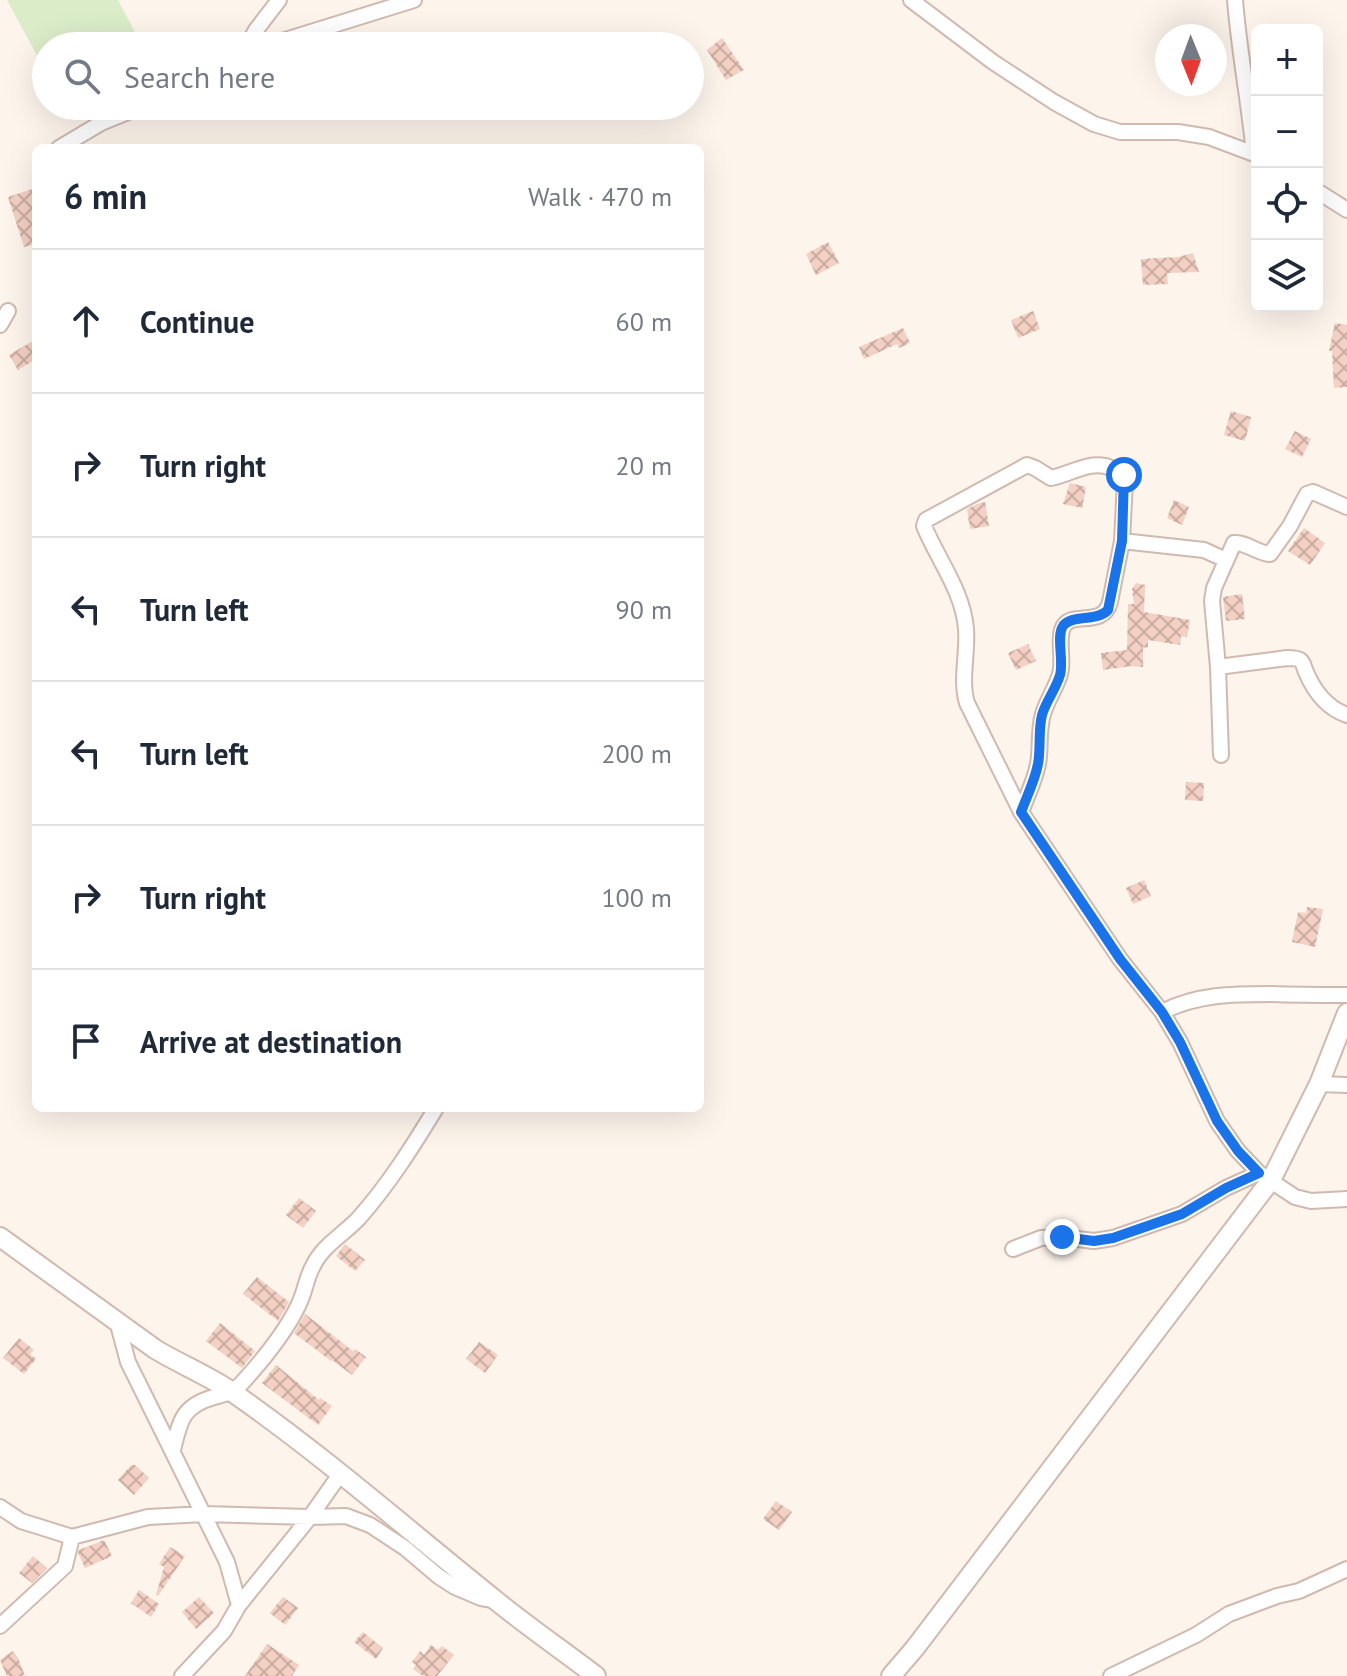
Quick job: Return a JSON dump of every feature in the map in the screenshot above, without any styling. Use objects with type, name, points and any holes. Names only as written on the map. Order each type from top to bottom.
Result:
[{"type":"street","points":[[255,32],[279,0]]},
{"type":"street","points":[[311,32],[414,0]]},
{"type":"street","points":[[911,0],[993,62],[1094,124],[1120,132],[1178,132],[1209,137],[1251,152]]},
{"type":"street","points":[[1235,0],[1251,116]]},
{"type":"street","points":[[66,144],[108,120]]},
{"type":"street","points":[[1323,195],[1347,210]]},
{"type":"street","points":[[0,325],[8,311]]},
{"type":"street","points":[[1021,812],[1038,764],[1042,715],[1060,676],[1062,626],[1069,621],[1103,615],[1108,610],[1122,541],[1124,475],[1103,465],[1080,468],[1051,478],[1027,465],[926,520],[924,526],[961,599],[966,628],[963,691],[1021,812],[1120,959],[1162,1012],[1180,1042],[1217,1121],[1238,1151],[1265,1176],[1295,1197],[1311,1201],[1347,1199]]},
{"type":"street","points":[[1221,755],[1212,601],[1214,588],[1234,543],[1270,554],[1307,494],[1313,492],[1347,507]]},
{"type":"street","points":[[1122,541],[1204,550],[1226,560]]},
{"type":"street","points":[[1218,667],[1298,658],[1323,701],[1347,715]]},
{"type":"street","points":[[1162,1012],[1196,998],[1227,994],[1347,995]]},
{"type":"street","points":[[891,1676],[908,1667],[1265,1176],[1319,1084],[1347,1013]]},
{"type":"street","points":[[1319,1084],[1347,1085]]},
{"type":"street","points":[[173,1450],[179,1423],[185,1413],[195,1405],[233,1393],[260,1363],[300,1303],[313,1265],[327,1246],[356,1221],[386,1185],[433,1112]]},
{"type":"street","points":[[1013,1249],[1041,1238],[1094,1241],[1113,1238],[1182,1214],[1226,1188],[1265,1176]]},
{"type":"street","points":[[0,1237],[176,1362],[233,1393],[341,1473],[496,1601],[596,1676]]},
{"type":"street","points":[[117,1321],[128,1362],[227,1562],[239,1605]]},
{"type":"street","points":[[182,1676],[224,1631],[239,1605],[341,1473]]},
{"type":"street","points":[[0,1507],[21,1521],[72,1537],[148,1517],[204,1514],[346,1516],[370,1525],[455,1587],[496,1601]]},
{"type":"street","points":[[0,1626],[65,1566],[72,1537]]},
{"type":"street","points":[[1111,1676],[1196,1635],[1229,1614],[1299,1591],[1347,1569]]},
{"type":"green space","points":[[7,0],[118,0],[135,32],[32,32],[32,46]]},
{"type":"building","points":[[722,38],[744,70],[726,80],[707,50]]},
{"type":"building","points":[[32,189],[32,245],[24,247],[8,197]]},
{"type":"building","points":[[828,242],[839,263],[816,275],[806,254]]},
{"type":"building","points":[[1193,253],[1199,272],[1167,273],[1168,284],[1143,285],[1141,259]]},
{"type":"building","points":[[1033,311],[1040,329],[1018,338],[1011,320]]},
{"type":"building","points":[[1335,323],[1347,325],[1347,387],[1334,388],[1332,351],[1329,351]]},
{"type":"building","points":[[903,328],[910,343],[899,348],[897,344],[864,359],[859,347]]},
{"type":"building","points":[[32,341],[32,361],[18,370],[9,355]]},
{"type":"building","points":[[1231,411],[1251,417],[1245,441],[1224,435]]},
{"type":"building","points":[[1295,431],[1311,439],[1302,457],[1285,449]]},
{"type":"building","points":[[1070,483],[1086,487],[1082,508],[1063,504]]},
{"type":"building","points":[[1174,500],[1189,507],[1182,525],[1167,518]]},
{"type":"building","points":[[985,502],[989,526],[970,529],[967,509]]},
{"type":"building","points":[[1304,528],[1325,543],[1310,565],[1288,551]]},
{"type":"building","points":[[1136,583],[1145,585],[1144,612],[1190,620],[1187,637],[1181,636],[1180,645],[1148,640],[1148,648],[1143,647],[1143,667],[1103,670],[1101,653],[1127,650],[1128,604],[1134,604],[1132,589]]},
{"type":"building","points":[[1242,594],[1245,619],[1226,621],[1223,597]]},
{"type":"building","points":[[1028,644],[1036,661],[1016,670],[1008,653]]},
{"type":"building","points":[[1186,782],[1204,783],[1203,801],[1185,800]]},
{"type":"building","points":[[1144,880],[1151,896],[1133,904],[1126,888]]},
{"type":"building","points":[[1307,907],[1323,909],[1315,947],[1292,942],[1298,912],[1306,913]]},
{"type":"building","points":[[299,1198],[316,1211],[303,1228],[286,1215]]},
{"type":"building","points":[[345,1244],[365,1260],[355,1271],[336,1256]]},
{"type":"building","points":[[257,1277],[289,1302],[278,1321],[243,1294]]},
{"type":"building","points":[[305,1314],[353,1351],[355,1349],[366,1357],[352,1375],[294,1333]]},
{"type":"building","points":[[220,1323],[255,1351],[242,1368],[206,1341]]},
{"type":"building","points":[[19,1338],[34,1350],[30,1354],[36,1359],[24,1374],[3,1358]]},
{"type":"building","points":[[479,1342],[498,1355],[485,1373],[466,1359]]},
{"type":"building","points":[[276,1365],[319,1400],[332,1406],[318,1425],[262,1383]]},
{"type":"building","points":[[131,1465],[149,1478],[134,1495],[118,1480]]},
{"type":"building","points":[[776,1501],[792,1512],[779,1530],[763,1519]]},
{"type":"building","points":[[104,1540],[112,1556],[85,1568],[79,1550]]},
{"type":"building","points":[[170,1547],[185,1556],[158,1596],[164,1567],[159,1564]]},
{"type":"building","points":[[33,1556],[47,1568],[32,1583],[19,1573]]},
{"type":"building","points":[[139,1590],[159,1604],[151,1617],[131,1603]]},
{"type":"building","points":[[199,1597],[214,1613],[196,1629],[182,1612]]},
{"type":"building","points":[[283,1597],[298,1608],[285,1625],[270,1613]]},
{"type":"building","points":[[363,1632],[383,1648],[376,1659],[354,1642]]},
{"type":"building","points":[[267,1644],[299,1665],[292,1676],[245,1676]]},
{"type":"building","points":[[431,1645],[438,1650],[442,1646],[454,1655],[437,1676],[423,1676],[413,1669],[416,1665],[412,1662],[420,1651],[424,1655]]},
{"type":"building","points":[[13,1651],[25,1676],[7,1676],[0,1660]]},
{"type":"route","points":[[1062,1237],[1094,1241],[1113,1238],[1182,1214],[1259,1173],[1238,1151],[1217,1121],[1180,1042],[1162,1012],[1120,959],[1021,812],[1038,764],[1042,715],[1060,676],[1062,626],[1069,621],[1103,615],[1108,610],[1122,541],[1124,475]]}]
